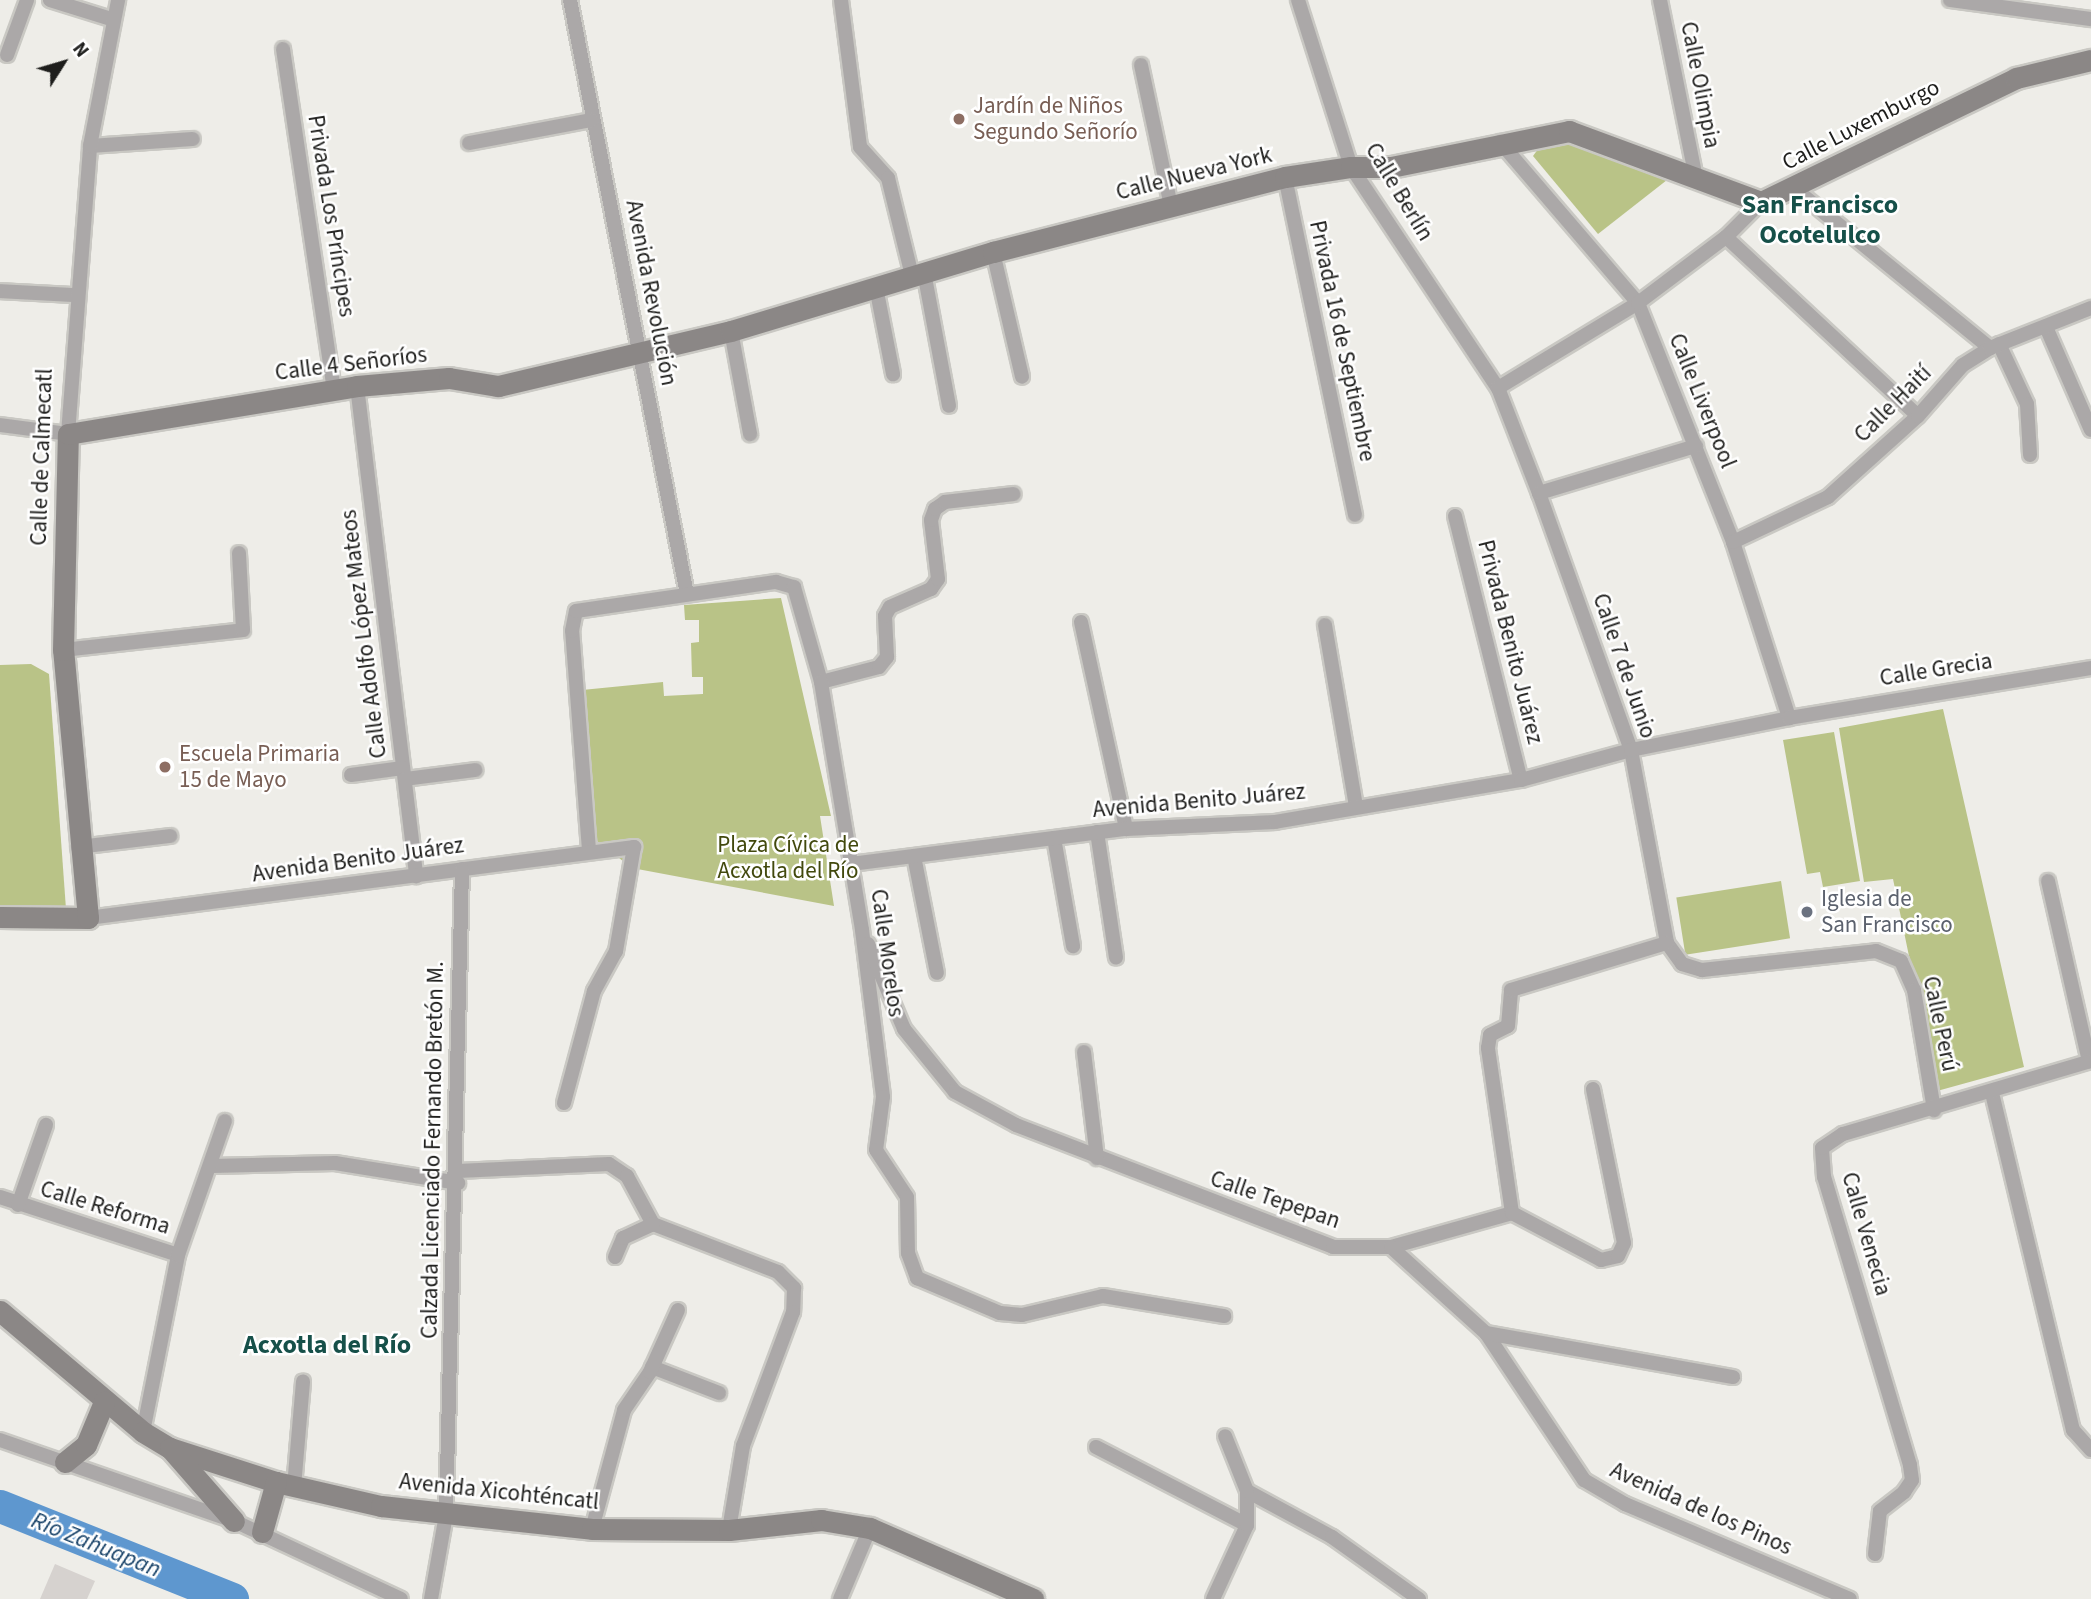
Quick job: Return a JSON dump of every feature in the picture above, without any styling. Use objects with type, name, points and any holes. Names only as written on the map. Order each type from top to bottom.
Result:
[{"type":"street","points":[[7,55],[27,0]]},
{"type":"street","points":[[50,0],[111,19]]},
{"type":"street","name":"Calle de Calmecatl","points":[[88,918],[78,847],[63,650],[68,434],[75,295],[90,146],[111,19],[118,0]]},
{"type":"street","name":"Avenida Revolución","points":[[570,0],[687,594]]},
{"type":"street","points":[[841,0],[860,147],[888,178],[918,274],[949,406]]},
{"type":"street","name":"Calle Berlín","points":[[1298,0],[1352,167],[1498,388]]},
{"type":"street","name":"Calle Olimpia","points":[[1660,0],[1696,179]]},
{"type":"street","points":[[1950,0],[2091,19]]},
{"type":"street","name":"Privada Los Príncipes","points":[[283,49],[334,389]]},
{"type":"street","name":"Calle Luxemburgo","points":[[1498,388],[1638,303],[1726,237],[1761,202],[1795,189],[2016,78],[2091,60]]},
{"type":"street","points":[[1141,65],[1171,206]]},
{"type":"street","points":[[469,142],[592,120]]},
{"type":"street","name":"Calle Nueva York","points":[[640,353],[732,331],[993,252],[1285,177],[1352,167],[1391,167],[1500,142],[1569,131],[1761,202]]},
{"type":"street","points":[[90,146],[193,139]]},
{"type":"street","name":"Calle Liverpool","points":[[1500,142],[1638,303],[1733,542],[1789,718]]},
{"type":"street","name":"Privada 16 de Septiembre","points":[[1285,177],[1355,514]]},
{"type":"street","points":[[1795,189],[1995,346],[2027,404],[2030,455]]},
{"type":"street","points":[[1726,237],[1918,416]]},
{"type":"street","points":[[993,252],[1021,377]]},
{"type":"street","points":[[876,287],[893,374]]},
{"type":"street","points":[[0,291],[75,295]]},
{"type":"street","name":"Calle Haití","points":[[1733,542],[1828,497],[1918,416],[1963,365],[1995,346],[2091,308]]},
{"type":"street","points":[[2046,327],[2091,430]]},
{"type":"street","points":[[732,331],[750,435]]},
{"type":"street","name":"Calle 4 Señoríos","points":[[68,434],[357,386],[449,378],[498,386],[640,353]]},
{"type":"street","name":"Calle Adolfo López Mateos","points":[[357,386],[416,876]]},
{"type":"street","name":"Calle 7 de Junio","points":[[1498,388],[1539,492],[1631,750],[1667,943],[1682,964]]},
{"type":"street","points":[[0,425],[68,434]]},
{"type":"street","points":[[1539,492],[1696,446]]},
{"type":"street","points":[[821,682],[878,667],[887,657],[890,607],[931,589],[938,579],[931,520],[935,509],[945,502],[1014,494]]},
{"type":"street","name":"Privada Benito Juárez","points":[[1455,516],[1521,780]]},
{"type":"street","points":[[63,650],[243,629],[239,553]]},
{"type":"street","name":"Calle Morelos","points":[[687,594],[776,582],[794,587],[821,682],[862,930],[883,1097],[876,1150],[907,1196],[908,1253],[917,1278],[1000,1313],[1022,1315],[1103,1296],[1224,1316]]},
{"type":"street","points":[[589,850],[572,631],[576,611],[687,594]]},
{"type":"street","points":[[1081,622],[1126,829]]},
{"type":"street","points":[[1325,625],[1356,807]]},
{"type":"street","name":"Calle Grecia","points":[[1631,750],[1789,718],[2091,668]]},
{"type":"street","name":"Avenida Benito Juárez","points":[[851,864],[1126,829],[1275,822],[1521,780],[1631,750]]},
{"type":"street","points":[[351,775],[475,770]]},
{"type":"street","points":[[1097,832],[1116,958]]},
{"type":"street","points":[[78,847],[170,836]]},
{"type":"street","points":[[1054,838],[1073,946]]},
{"type":"street","name":"Avenida Benito Juárez","points":[[88,918],[416,876],[589,850],[634,847],[616,951],[594,991],[564,1103]]},
{"type":"street","points":[[914,856],[937,973]]},
{"type":"street","name":"Calzada Licenciado Fernando Bretón M.","points":[[430,1599],[446,1515],[458,1177],[462,869]]},
{"type":"street","points":[[2048,881],[2090,1061]]},
{"type":"street","points":[[0,917],[88,918]]},
{"type":"street","name":"Calle Tepepan","points":[[862,930],[904,1029],[955,1092],[1097,1157],[1333,1247],[1391,1247],[1513,1213]]},
{"type":"street","points":[[1593,1089],[1624,1243],[1618,1256],[1601,1260],[1513,1213],[1488,1048],[1490,1035],[1508,1026],[1511,1017],[1511,990],[1667,943]]},
{"type":"street","name":"Calle Perú","points":[[1682,964],[1702,970],[1876,951],[1901,961],[1914,990],[1934,1110]]},
{"type":"street","points":[[1084,1052],[1097,1157]]},
{"type":"street","name":"Calle Venecia","points":[[1875,1554],[1880,1511],[1912,1480],[1910,1465],[1825,1177],[1822,1149],[1843,1134],[1992,1094],[2090,1061]]},
{"type":"street","points":[[1992,1094],[2073,1430],[2091,1450]]},
{"type":"street","points":[[143,1432],[178,1255],[212,1166],[225,1121]]},
{"type":"street","points":[[18,1205],[46,1125]]},
{"type":"street","points":[[212,1166],[335,1163],[458,1177],[609,1164],[627,1176],[653,1224],[778,1272],[794,1288],[793,1312],[743,1446],[729,1530]]},
{"type":"street","name":"Calle Reforma","points":[[0,1197],[178,1255]]},
{"type":"street","points":[[615,1257],[622,1238],[653,1224]]},
{"type":"street","name":"Avenida de los Pinos","points":[[1391,1247],[1486,1333],[1584,1480],[1625,1504],[1850,1599]]},
{"type":"street","points":[[592,1529],[624,1409],[652,1367],[678,1310]]},
{"type":"street","name":"Avenida Xicohténcatl","points":[[0,1311],[104,1402],[143,1432],[170,1448],[285,1485],[446,1515],[592,1529],[729,1530],[821,1520],[870,1528],[1033,1599]]},
{"type":"street","points":[[1486,1333],[1733,1377]]},
{"type":"street","points":[[652,1367],[719,1393]]},
{"type":"street","points":[[262,1532],[285,1485],[303,1381]]},
{"type":"street","points":[[65,1462],[86,1444],[104,1402]]},
{"type":"street","points":[[1213,1599],[1247,1525],[1247,1491],[1225,1436]]},
{"type":"street","points":[[0,1440],[262,1532],[401,1599]]},
{"type":"street","points":[[1096,1447],[1247,1525]]},
{"type":"street","points":[[170,1448],[234,1521]]},
{"type":"street","points":[[1247,1491],[1332,1537],[1419,1599]]},
{"type":"street","points":[[840,1599],[870,1528]]},
{"type":"green space","points":[[1572,141],[1667,180],[1598,234],[1533,156],[1541,145]]},
{"type":"green space","name":"Plaza Cívica de Acxotla del Río","points":[[781,598],[831,816],[820,816],[834,906],[632,868],[593,838],[582,690],[663,682],[664,696],[703,694],[703,677],[692,677],[691,643],[699,642],[699,620],[685,620],[684,605]]},
{"type":"green space","points":[[31,664],[49,674],[66,909],[0,907],[0,665]]},
{"type":"green space","points":[[1943,709],[2024,1067],[1937,1091],[1893,879],[1864,882],[1839,728]]},
{"type":"green space","points":[[1834,732],[1860,881],[1823,887],[1820,872],[1807,874],[1783,740]]},
{"type":"green space","points":[[1781,881],[1790,938],[1685,955],[1676,898]]},
{"type":"building","points":[[55,1564],[95,1581],[87,1599],[40,1599]]},
{"type":"waterway","name":"Río Zahuapan","points":[[0,1506],[232,1599]]},
{"type":"place","name":"Jardín de Niños Segundo Señorío","points":[[959,119]]},
{"type":"place","name":"Escuela Primaria 15 de Mayo","points":[[165,767]]},
{"type":"place","name":"Iglesia de San Francisco","points":[[1807,912]]},
{"type":"district","name":"San Francisco Ocotelulco","points":[[1820,220]]},
{"type":"district","name":"Acxotla del Río","points":[[327,1345]]}]
